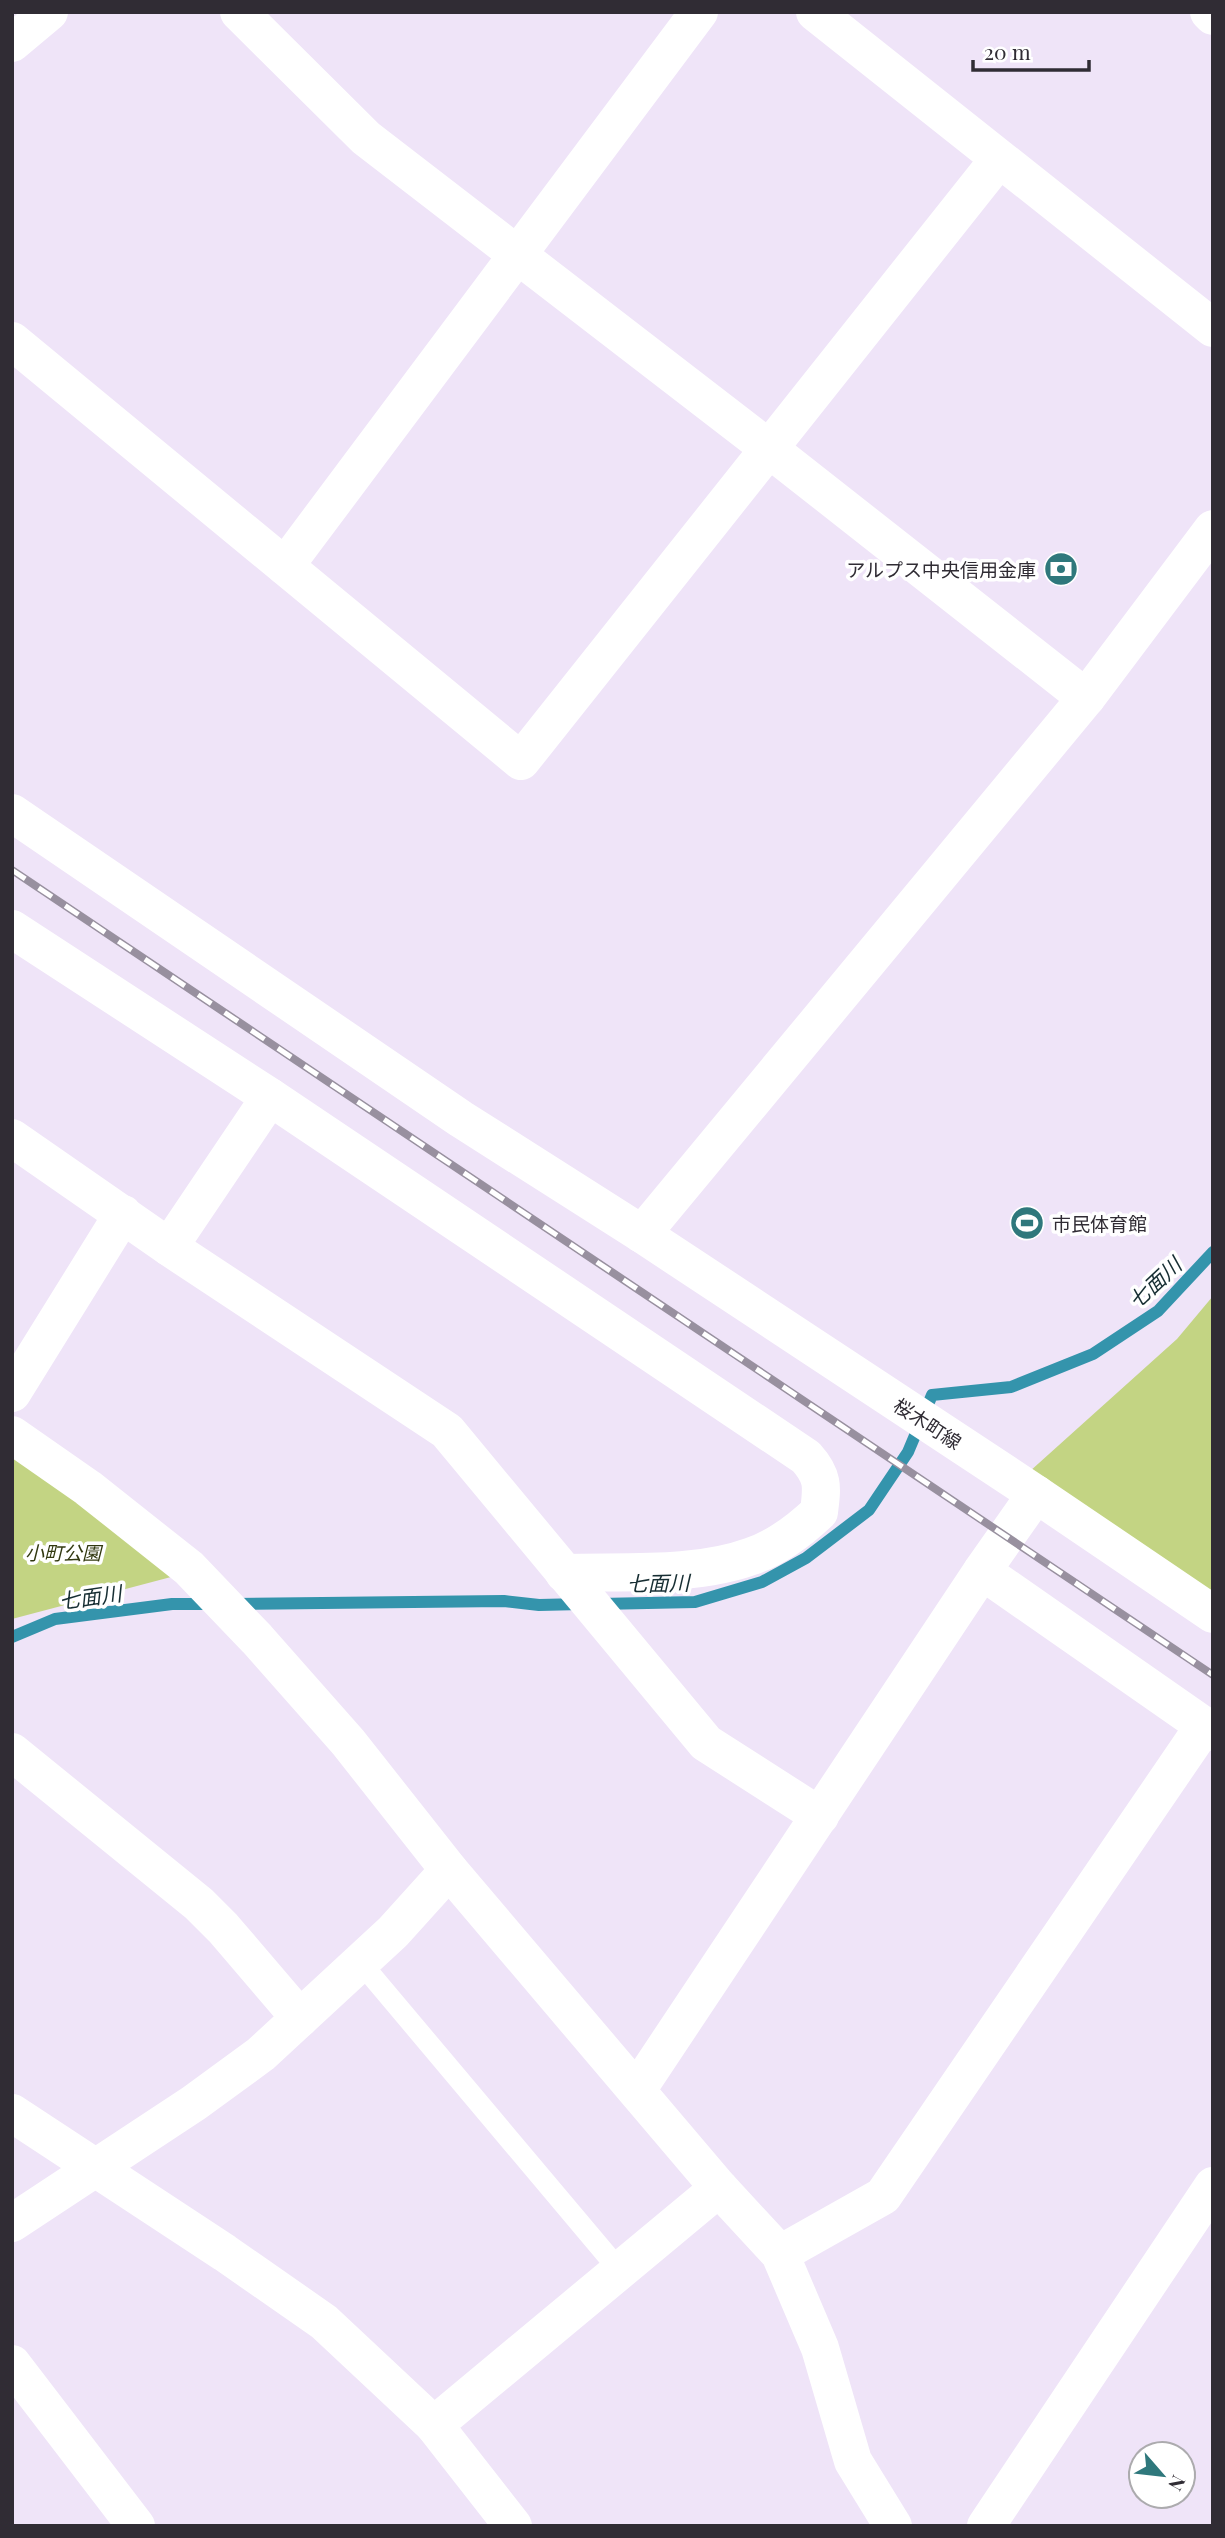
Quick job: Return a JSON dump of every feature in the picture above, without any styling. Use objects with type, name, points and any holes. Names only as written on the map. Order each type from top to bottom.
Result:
[{"type":"street","points":[[12,43],[49,12]]},
{"type":"street","points":[[239,12],[366,138],[1086,698]]},
{"type":"street","points":[[285,566],[699,12]]},
{"type":"street","points":[[815,12],[1213,328]]},
{"type":"street","points":[[1209,12],[1213,16]]},
{"type":"street","points":[[12,341],[521,761],[999,159]]},
{"type":"street","points":[[642,1234],[1086,698],[1213,529]]},
{"type":"street","name":"桜木町線","points":[[12,813],[461,1119],[642,1234],[1213,1614]]},
{"type":"street","points":[[12,929],[270,1097],[806,1457],[818,1471],[822,1492],[819,1512],[802,1527],[753,1556],[701,1569],[568,1577]]},
{"type":"street","points":[[169,1247],[270,1097]]},
{"type":"street","points":[[12,1138],[169,1247],[447,1431],[706,1743],[820,1816]]},
{"type":"street","points":[[12,1392],[122,1214]]},
{"type":"street","points":[[12,1435],[88,1488],[199,1579],[247,1628],[348,1742],[449,1870],[719,2188],[780,2254],[820,2348],[853,2460],[893,2526]]},
{"type":"street","points":[[637,2090],[1036,1494]]},
{"type":"street","points":[[780,2254],[883,2196],[1208,1729],[982,1571]]},
{"type":"street","points":[[12,1752],[199,1904],[300,2018]]},
{"type":"street","points":[[12,2222],[194,2103],[261,2054],[393,1932],[449,1870]]},
{"type":"street","points":[[12,2113],[225,2253],[324,2322],[434,2425],[513,2526]]},
{"type":"street","points":[[434,2425],[719,2188]]},
{"type":"street","points":[[986,2526],[1208,2203]]},
{"type":"street","points":[[12,2364],[136,2526]]},
{"type":"lane","points":[[361,1963],[621,2272]]},
{"type":"green space","points":[[1213,1296],[1213,1592],[1029,1472],[1177,1339]]},
{"type":"green space","name":"小町公園","points":[[12,1454],[81,1503],[171,1577],[12,1619]]},
{"type":"waterway","name":"七面川","points":[[600,1604],[695,1602],[762,1582],[806,1558],[869,1510],[908,1452],[932,1395],[1011,1387],[1093,1354],[1158,1311],[1213,1252]]},
{"type":"waterway","name":"七面川","points":[[233,1604],[504,1601],[539,1605],[582,1604]]},
{"type":"waterway","name":"七面川","points":[[12,1637],[55,1619],[172,1604],[211,1604]]},
{"type":"railway","points":[[12,870],[1213,1675]]},
{"type":"place","name":"アルプス中央信用金庫","points":[[1061,569]]},
{"type":"place","name":"市民体育館","points":[[1027,1223]]}]
